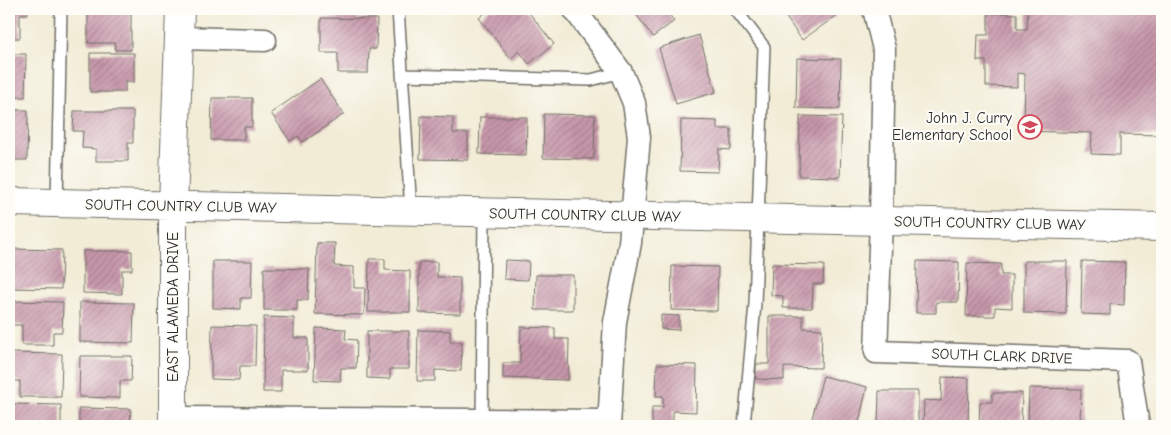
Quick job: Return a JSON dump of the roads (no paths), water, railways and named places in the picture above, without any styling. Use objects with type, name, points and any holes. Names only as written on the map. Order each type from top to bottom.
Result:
[{"type":"street","name":"EAST ALAMEDA DRIVE","points":[[174,422],[173,206],[180,9]]},
{"type":"street","points":[[174,422],[609,424],[615,322],[630,243],[639,137],[634,102],[621,72],[574,9]]},
{"type":"street","points":[[874,9],[884,49],[881,220]]},
{"type":"street","points":[[179,38],[265,40]]},
{"type":"street","name":"SOUTH COUNTRY CLUB WAY","points":[[9,202],[881,220],[1162,228]]},
{"type":"street","name":"SOUTH CLARK DRIVE","points":[[881,220],[876,352],[1128,360],[1138,426]]},
{"type":"lane","points":[[57,203],[61,9]]},
{"type":"lane","points":[[398,9],[411,211]]},
{"type":"lane","points":[[735,9],[764,47],[755,304],[744,426]]},
{"type":"lane","points":[[402,75],[591,80],[621,72]]},
{"type":"lane","points":[[482,423],[484,213]]},
{"type":"place","name":"John J. Curry Elementary School","points":[[1030,127]]}]
